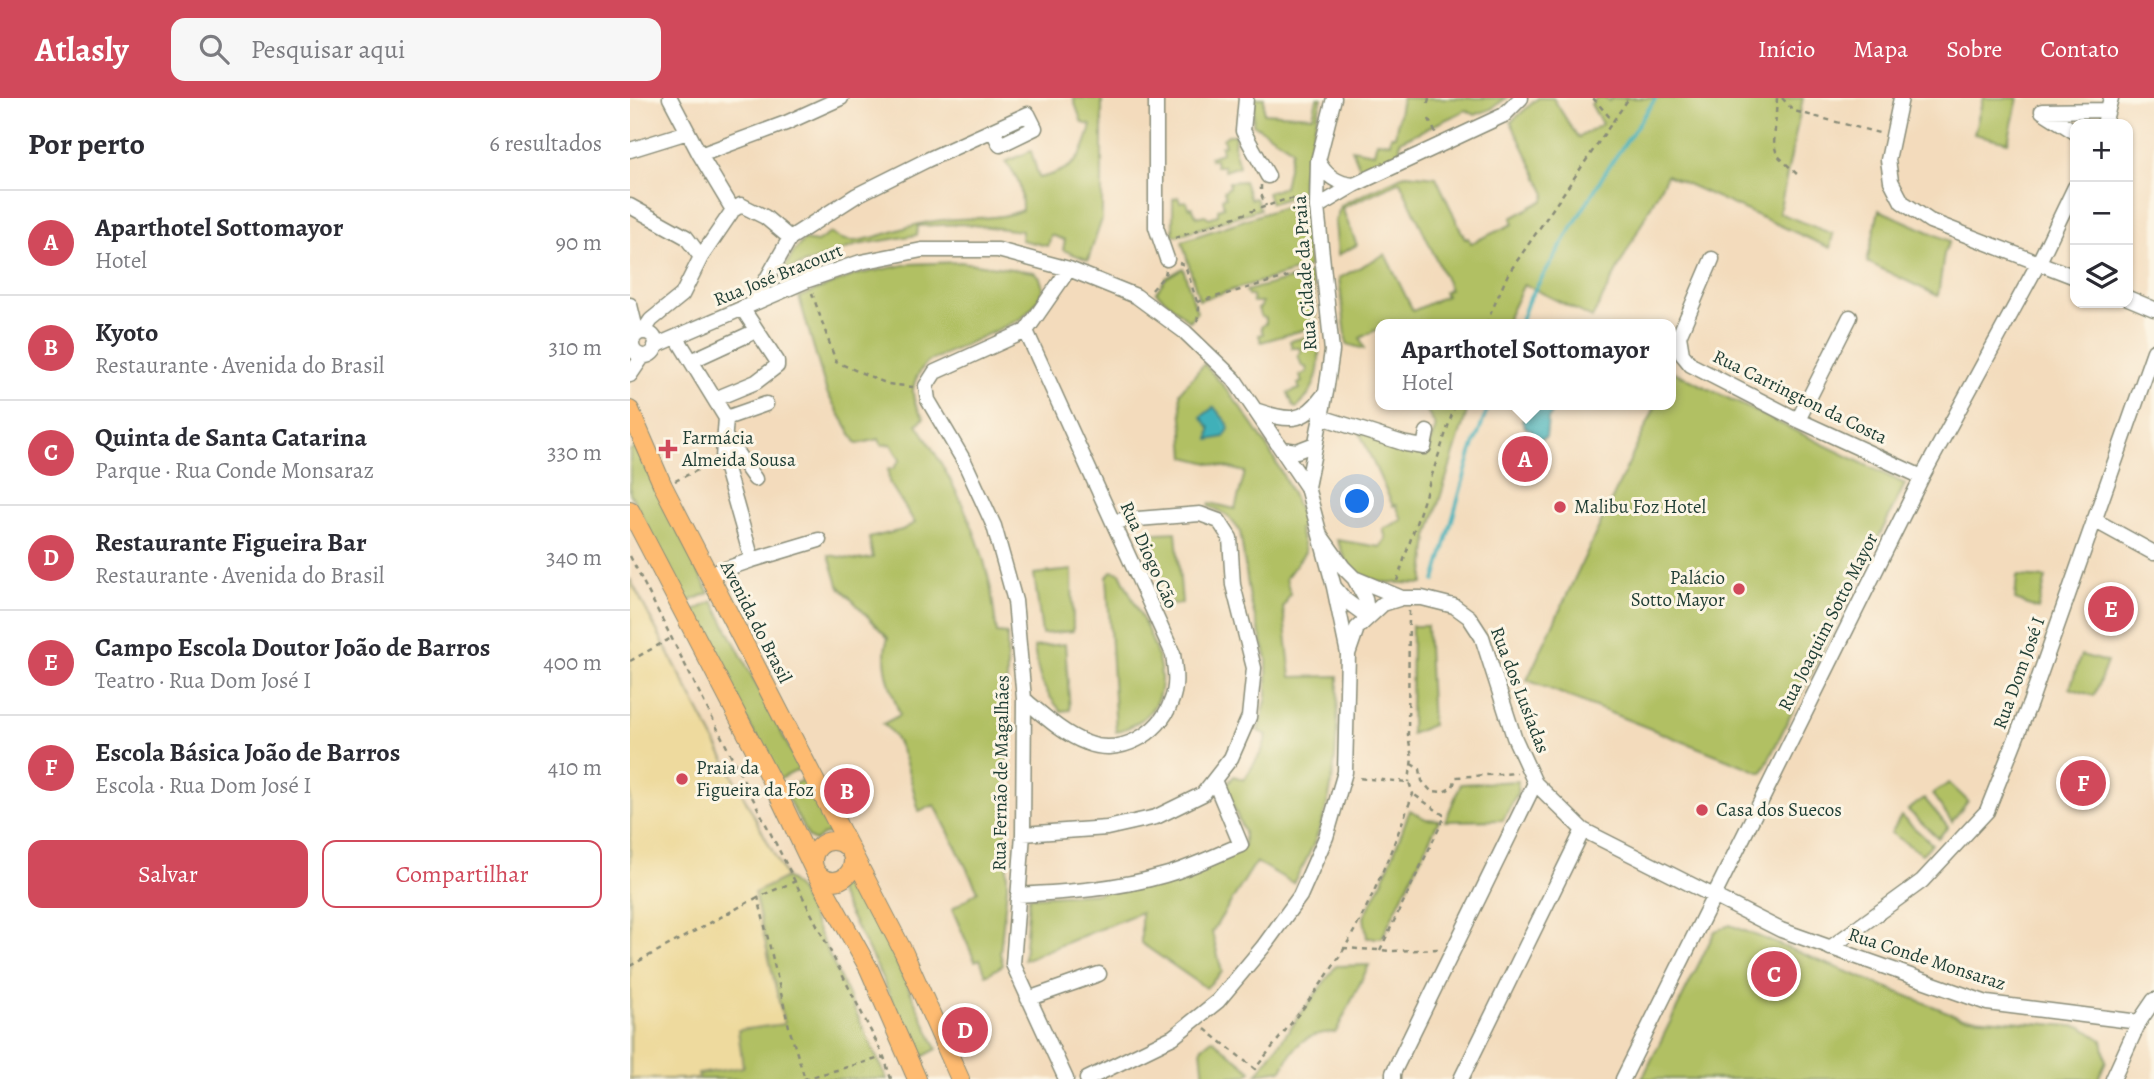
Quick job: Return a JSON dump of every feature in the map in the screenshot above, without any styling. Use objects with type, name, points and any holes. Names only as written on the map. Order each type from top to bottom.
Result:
[{"type":"main road","name":"Avenida do Brasil","points":[[630,410],[634,436],[663,486],[904,953],[960,1079]]},
{"type":"main road","points":[[630,510],[775,788],[814,870],[869,969],[917,1079]]},
{"type":"main road","points":[[836,841],[843,843],[851,851],[853,863],[845,878],[827,881],[814,870],[814,854],[822,843],[836,841]]},
{"type":"street","points":[[670,98],[733,210]]},
{"type":"street","points":[[700,155],[786,123],[841,98]]},
{"type":"street","points":[[1156,98],[1156,226],[1167,260]]},
{"type":"street","points":[[1245,98],[1243,131],[1268,176]]},
{"type":"street","name":"Rua Cidade da Praia","points":[[1307,487],[1332,351],[1317,201],[1318,160],[1334,98]]},
{"type":"street","points":[[1317,201],[1504,116],[1521,98]]},
{"type":"street","points":[[1901,98],[1888,160],[1891,181],[1902,202],[1930,221],[2070,275]]},
{"type":"street","points":[[2070,129],[2042,111],[2107,111]]},
{"type":"street","points":[[715,400],[756,382],[777,366],[777,361],[756,331],[748,306],[790,238],[857,195],[993,131]]},
{"type":"street","points":[[630,150],[688,132]]},
{"type":"street","points":[[1318,160],[1332,178],[1346,185],[1354,185]]},
{"type":"street","name":"Rua Joaquim Sotto Mayor","points":[[1623,1079],[1922,477],[2039,262],[2070,197]]},
{"type":"street","points":[[635,336],[682,295],[701,257],[733,210],[741,205],[765,217],[790,238]]},
{"type":"street","points":[[630,206],[686,237],[701,257]]},
{"type":"street","name":"Rua José Bracourt","points":[[656,346],[808,280],[861,262],[922,250],[998,250],[1069,269],[1136,296],[1185,332],[1234,379],[1307,487]]},
{"type":"street","name":"Rua Carrington da Costa","points":[[1712,259],[1679,336],[1682,354],[1691,365],[1798,420],[1922,477]]},
{"type":"street","points":[[1026,331],[1069,269]]},
{"type":"street","points":[[2133,300],[2154,309]]},
{"type":"street","points":[[630,305],[635,336],[633,350],[643,356]]},
{"type":"street","points":[[1798,420],[1850,317]]},
{"type":"street","points":[[691,361],[756,331]]},
{"type":"street","name":"Rua Diogo Cão","points":[[1024,699],[1058,728],[1087,744],[1112,749],[1137,740],[1159,723],[1171,703],[1177,678],[1173,654],[1026,331]]},
{"type":"street","name":"Rua Fernão de Magalhães","points":[[1026,331],[934,372],[926,386],[928,400],[964,461],[994,526],[1015,601],[1024,699],[1023,834],[1013,964],[1066,1079]]},
{"type":"street","points":[[630,374],[643,356],[653,352],[656,346],[652,336],[635,336]]},
{"type":"street","points":[[677,338],[726,418],[723,458],[752,560]]},
{"type":"street","name":"Rua Dom José I","points":[[1830,948],[1922,881],[1987,811],[2030,703],[2154,351]]},
{"type":"street","points":[[1258,411],[1293,419],[1312,430],[1316,441],[1297,451],[1280,446],[1280,427],[1293,419],[1315,407],[1326,392]]},
{"type":"street","points":[[726,418],[766,404]]},
{"type":"street","points":[[1321,416],[1406,444],[1424,447],[1427,432]]},
{"type":"street","points":[[726,438],[755,479]]},
{"type":"street","points":[[1087,1079],[1173,1037],[1218,1001],[1263,947],[1300,896],[1326,837],[1344,776],[1348,654],[1335,587],[1307,487]]},
{"type":"street","points":[[1023,834],[1107,828],[1156,817],[1203,794],[1231,758],[1249,717],[1254,668],[1233,585],[1230,538],[1219,521],[1200,514],[1113,521]]},
{"type":"street","points":[[2094,520],[2154,553]]},
{"type":"street","name":"Rua dos Lusíadas","points":[[1321,536],[1354,578],[1401,597],[1422,598],[1454,606],[1469,617],[1482,636],[1514,737],[1533,777],[1583,830],[1712,897]]},
{"type":"street","points":[[708,575],[819,540]]},
{"type":"street","points":[[1354,578],[1365,598],[1368,617]]},
{"type":"street","points":[[1335,587],[1345,600],[1368,617]]},
{"type":"street","points":[[1348,654],[1357,628],[1383,604],[1401,597]]},
{"type":"street","points":[[1393,1079],[1393,1073],[1533,777]]},
{"type":"street","points":[[1018,895],[1129,884],[1167,875],[1241,845],[1214,780]]},
{"type":"street","points":[[1461,1079],[1583,830]]},
{"type":"street","name":"Rua Conde Monsaraz","points":[[1712,897],[1780,930],[1987,1003],[2139,1022]]},
{"type":"street","points":[[1028,999],[1099,974]]},
{"type":"street","points":[[2113,1079],[2139,1022],[2154,1000]]},
{"type":"path","points":[[1428,103],[1429,98]]},
{"type":"path","points":[[1593,98],[1613,121]]},
{"type":"path","points":[[1488,319],[1508,274],[1629,98]]},
{"type":"path","points":[[1777,98],[1774,144],[1777,155],[1800,177]]},
{"type":"path","points":[[1782,98],[1794,111],[1870,131]]},
{"type":"path","points":[[1261,194],[1266,207]]},
{"type":"path","points":[[1185,236],[1284,200],[1317,201]]},
{"type":"path","points":[[1185,265],[1199,308],[1198,322]]},
{"type":"path","points":[[1197,302],[1295,274]]},
{"type":"path","points":[[1152,290],[1165,275]]},
{"type":"path","points":[[808,280],[836,362],[888,384],[913,387]]},
{"type":"path","points":[[1380,950],[1445,816],[1413,794],[1409,782],[1411,764],[1401,597],[1454,410]]},
{"type":"path","points":[[663,486],[723,458]]},
{"type":"path","points":[[630,556],[884,1057],[891,1079]]},
{"type":"path","points":[[630,660],[673,637]]},
{"type":"path","points":[[1411,764],[1420,769],[1423,781],[1431,791],[1443,792],[1453,787],[1456,777],[1533,777]]},
{"type":"path","points":[[1344,776],[1409,782]]},
{"type":"path","points":[[1194,1020],[1255,1069],[1310,998],[1343,948],[1381,877],[1413,794]]},
{"type":"path","points":[[630,965],[758,897],[796,881]]},
{"type":"path","points":[[758,897],[805,1079],[884,1057]]},
{"type":"path","points":[[1343,948],[1436,950]]},
{"type":"path","points":[[785,1034],[791,1032]]},
{"type":"path","points":[[1228,1055],[1232,1051]]},
{"type":"green space","points":[[1073,98],[1102,98],[1102,219],[1088,260],[1063,250],[1065,240],[1051,235],[1048,246],[1021,240],[1022,231],[964,224],[918,226],[917,235],[857,245],[782,272],[804,240],[817,242],[830,233],[844,240],[857,241],[925,223],[1001,216],[1022,210],[1019,184],[1005,162],[1031,151],[1039,178],[1069,167],[1080,155],[1091,125],[1082,123]]},
{"type":"green space","points":[[1255,98],[1264,98],[1264,113],[1313,116],[1317,98],[1322,98],[1302,177],[1303,194],[1271,203],[1267,193],[1284,187],[1292,149],[1253,124]]},
{"type":"green space","points":[[1402,98],[1506,98],[1491,109],[1475,115],[1466,110],[1400,141],[1400,152],[1361,171],[1352,149],[1374,153],[1377,141],[1390,143],[1391,136],[1395,136]]},
{"type":"green space","points":[[1538,98],[1553,98],[1578,138],[1602,124],[1591,104],[1596,98],[1606,98],[1609,101],[1612,98],[1803,98],[1779,213],[1833,234],[1830,248],[1667,175],[1592,318],[1524,284],[1507,319],[1375,319],[1375,330],[1360,338],[1364,349],[1347,344],[1339,278],[1385,254],[1413,311],[1446,296],[1444,292],[1450,289],[1400,181],[1342,208],[1357,245],[1338,255],[1335,222],[1341,205],[1406,174],[1436,177],[1465,239],[1468,238],[1471,243],[1513,224],[1511,218],[1544,200],[1546,194],[1511,122]]},
{"type":"green space","points":[[1983,98],[2018,98],[2008,142],[1974,134]]},
{"type":"green space","points":[[1228,135],[1235,135],[1234,149],[1239,166],[1224,171],[1224,166],[1216,166],[1215,159],[1211,160],[1210,157],[1222,153],[1221,146],[1225,145],[1223,139]]},
{"type":"green space","points":[[1244,181],[1250,199],[1256,198],[1260,209],[1177,236],[1173,234],[1173,199],[1178,197],[1180,202],[1186,201],[1197,217],[1205,215],[1209,218],[1218,215],[1218,209],[1224,207],[1222,198],[1226,197],[1224,191],[1229,187],[1229,182]]},
{"type":"green space","points":[[1301,201],[1309,267],[1199,300],[1182,241]]},
{"type":"green space","points":[[1879,210],[1950,241],[1944,254],[1938,296],[1867,262]]},
{"type":"green space","points":[[960,262],[1034,272],[1040,278],[1043,288],[1037,302],[1021,319],[927,362],[917,376],[913,389],[915,403],[924,418],[917,424],[950,479],[977,538],[992,593],[997,633],[1007,634],[1007,887],[1000,953],[1003,965],[986,975],[980,959],[975,961],[952,909],[978,891],[935,805],[919,811],[902,752],[883,724],[900,715],[886,667],[888,638],[838,585],[829,555],[857,560],[873,558],[869,538],[902,530],[915,523],[889,482],[888,469],[893,469],[900,460],[891,444],[881,445],[879,439],[857,444],[827,393],[799,297],[855,275],[909,264]]},
{"type":"green space","points":[[1183,268],[1197,312],[1189,321],[1156,292],[1166,278]]},
{"type":"green space","points":[[1311,273],[1317,326],[1261,342],[1261,327],[1266,323],[1266,318],[1261,317],[1258,309],[1262,302],[1253,302],[1252,296],[1248,296],[1246,291]]},
{"type":"green space","points":[[1318,334],[1319,365],[1315,383],[1297,408],[1288,393],[1300,389],[1300,376],[1307,372],[1298,355],[1300,348],[1292,348],[1290,341]]},
{"type":"green space","points":[[1204,364],[1236,401],[1263,440],[1286,481],[1305,525],[1299,529],[1305,552],[1286,578],[1290,594],[1283,608],[1291,677],[1338,676],[1337,732],[1332,783],[1308,857],[1293,883],[1256,862],[1212,932],[1222,972],[1206,988],[1141,943],[1141,912],[1024,960],[1029,897],[1098,893],[1244,846],[1244,832],[1225,787],[1234,776],[1244,780],[1262,751],[1267,735],[1258,731],[1267,697],[1267,659],[1250,599],[1240,531],[1228,516],[1209,506],[1210,503],[1235,509],[1245,472],[1185,457],[1180,392]]},
{"type":"green space","points":[[1676,373],[1905,484],[1762,773],[1527,680],[1654,410],[1676,410]]},
{"type":"green space","points":[[1427,410],[1467,410],[1428,537],[1423,584],[1380,582],[1351,571],[1337,540],[1380,547],[1386,538],[1383,529],[1402,520],[1359,431],[1427,451],[1436,427]]},
{"type":"green space","points":[[636,446],[709,593],[687,602],[630,493],[630,451]]},
{"type":"green space","points":[[1176,532],[1182,603],[1173,605],[1140,534]]},
{"type":"green space","points":[[1072,570],[1073,631],[1042,634],[1034,574]]},
{"type":"green space","points":[[1111,571],[1120,573],[1152,639],[1159,662],[1161,684],[1156,703],[1142,720],[1116,732],[1107,577]]},
{"type":"green space","points":[[2017,576],[2046,578],[2038,609],[2015,600]]},
{"type":"green space","points":[[713,601],[800,769],[778,780],[692,612]]},
{"type":"green space","points":[[1412,626],[1427,626],[1432,725],[1411,734]]},
{"type":"green space","points":[[1065,644],[1070,710],[1061,711],[1042,681],[1034,647]]},
{"type":"green space","points":[[2081,655],[2107,662],[2094,696],[2070,688]]},
{"type":"green space","points":[[804,779],[831,828],[830,833],[815,841],[809,838],[783,790]]},
{"type":"green space","points":[[1518,781],[1517,794],[1503,820],[1445,821],[1461,784]]},
{"type":"green space","points":[[1949,783],[1968,801],[1952,822],[1932,794]]},
{"type":"green space","points":[[1924,798],[1948,827],[1938,838],[1908,810]]},
{"type":"green space","points":[[1410,810],[1426,819],[1439,820],[1382,938],[1367,938],[1364,917],[1384,878]]},
{"type":"green space","points":[[1901,816],[1932,844],[1922,854],[1891,833]]},
{"type":"green space","points":[[856,875],[937,1049],[918,1059],[878,969],[836,888],[846,886]]},
{"type":"green space","points":[[786,877],[799,890],[887,1079],[699,1079],[698,1074],[743,1067],[737,1030],[784,1024],[754,893]]},
{"type":"green space","points":[[1730,925],[1960,1017],[2082,1027],[2102,1040],[2106,1061],[2098,1079],[1642,1079],[1715,931]]},
{"type":"green space","points":[[1369,965],[1336,1032],[1309,1037],[1297,1046],[1282,1070],[1257,1074],[1336,966]]},
{"type":"green space","points":[[1212,1039],[1251,1071],[1248,1075],[1204,1079],[1201,1048]]},
{"type":"sand","name":"Praia da Figueira da Foz","points":[[630,579],[786,877],[754,893],[784,1024],[738,1030],[743,1067],[698,1074],[699,1079],[630,1079]]},
{"type":"water","points":[[1214,407],[1229,429],[1224,437],[1209,440],[1210,428],[1201,417]]},
{"type":"water","points":[[1533,410],[1554,410],[1548,419],[1546,437],[1538,440],[1534,438],[1532,431],[1525,427],[1522,421],[1524,417],[1532,414]]},
{"type":"waterway","points":[[1522,319],[1528,301],[1606,171],[1656,98]]},
{"type":"waterway","points":[[1435,581],[1471,453],[1487,410]]},
{"type":"place","name":"Farmácia Almeida Sousa","points":[[668,449]]},
{"type":"place","name":"Aparthotel Sottomayor","points":[[1525,459]]},
{"type":"place","name":"Malibu Foz Hotel","points":[[1560,507]]},
{"type":"place","name":"Palácio Sotto Mayor","points":[[1739,589]]},
{"type":"place","name":"Campo Escola Doutor João de Barros","points":[[2111,609]]},
{"type":"place","name":"Praia da Figueira da Foz","points":[[682,779]]},
{"type":"place","name":"Escola Básica João de Barros","points":[[2083,783]]},
{"type":"place","name":"Kyoto","points":[[847,791]]},
{"type":"place","name":"Casa dos Suecos","points":[[1702,810]]},
{"type":"place","name":"Quinta de Santa Catarina","points":[[1774,974]]},
{"type":"place","name":"Restaurante Figueira Bar","points":[[965,1030]]}]
